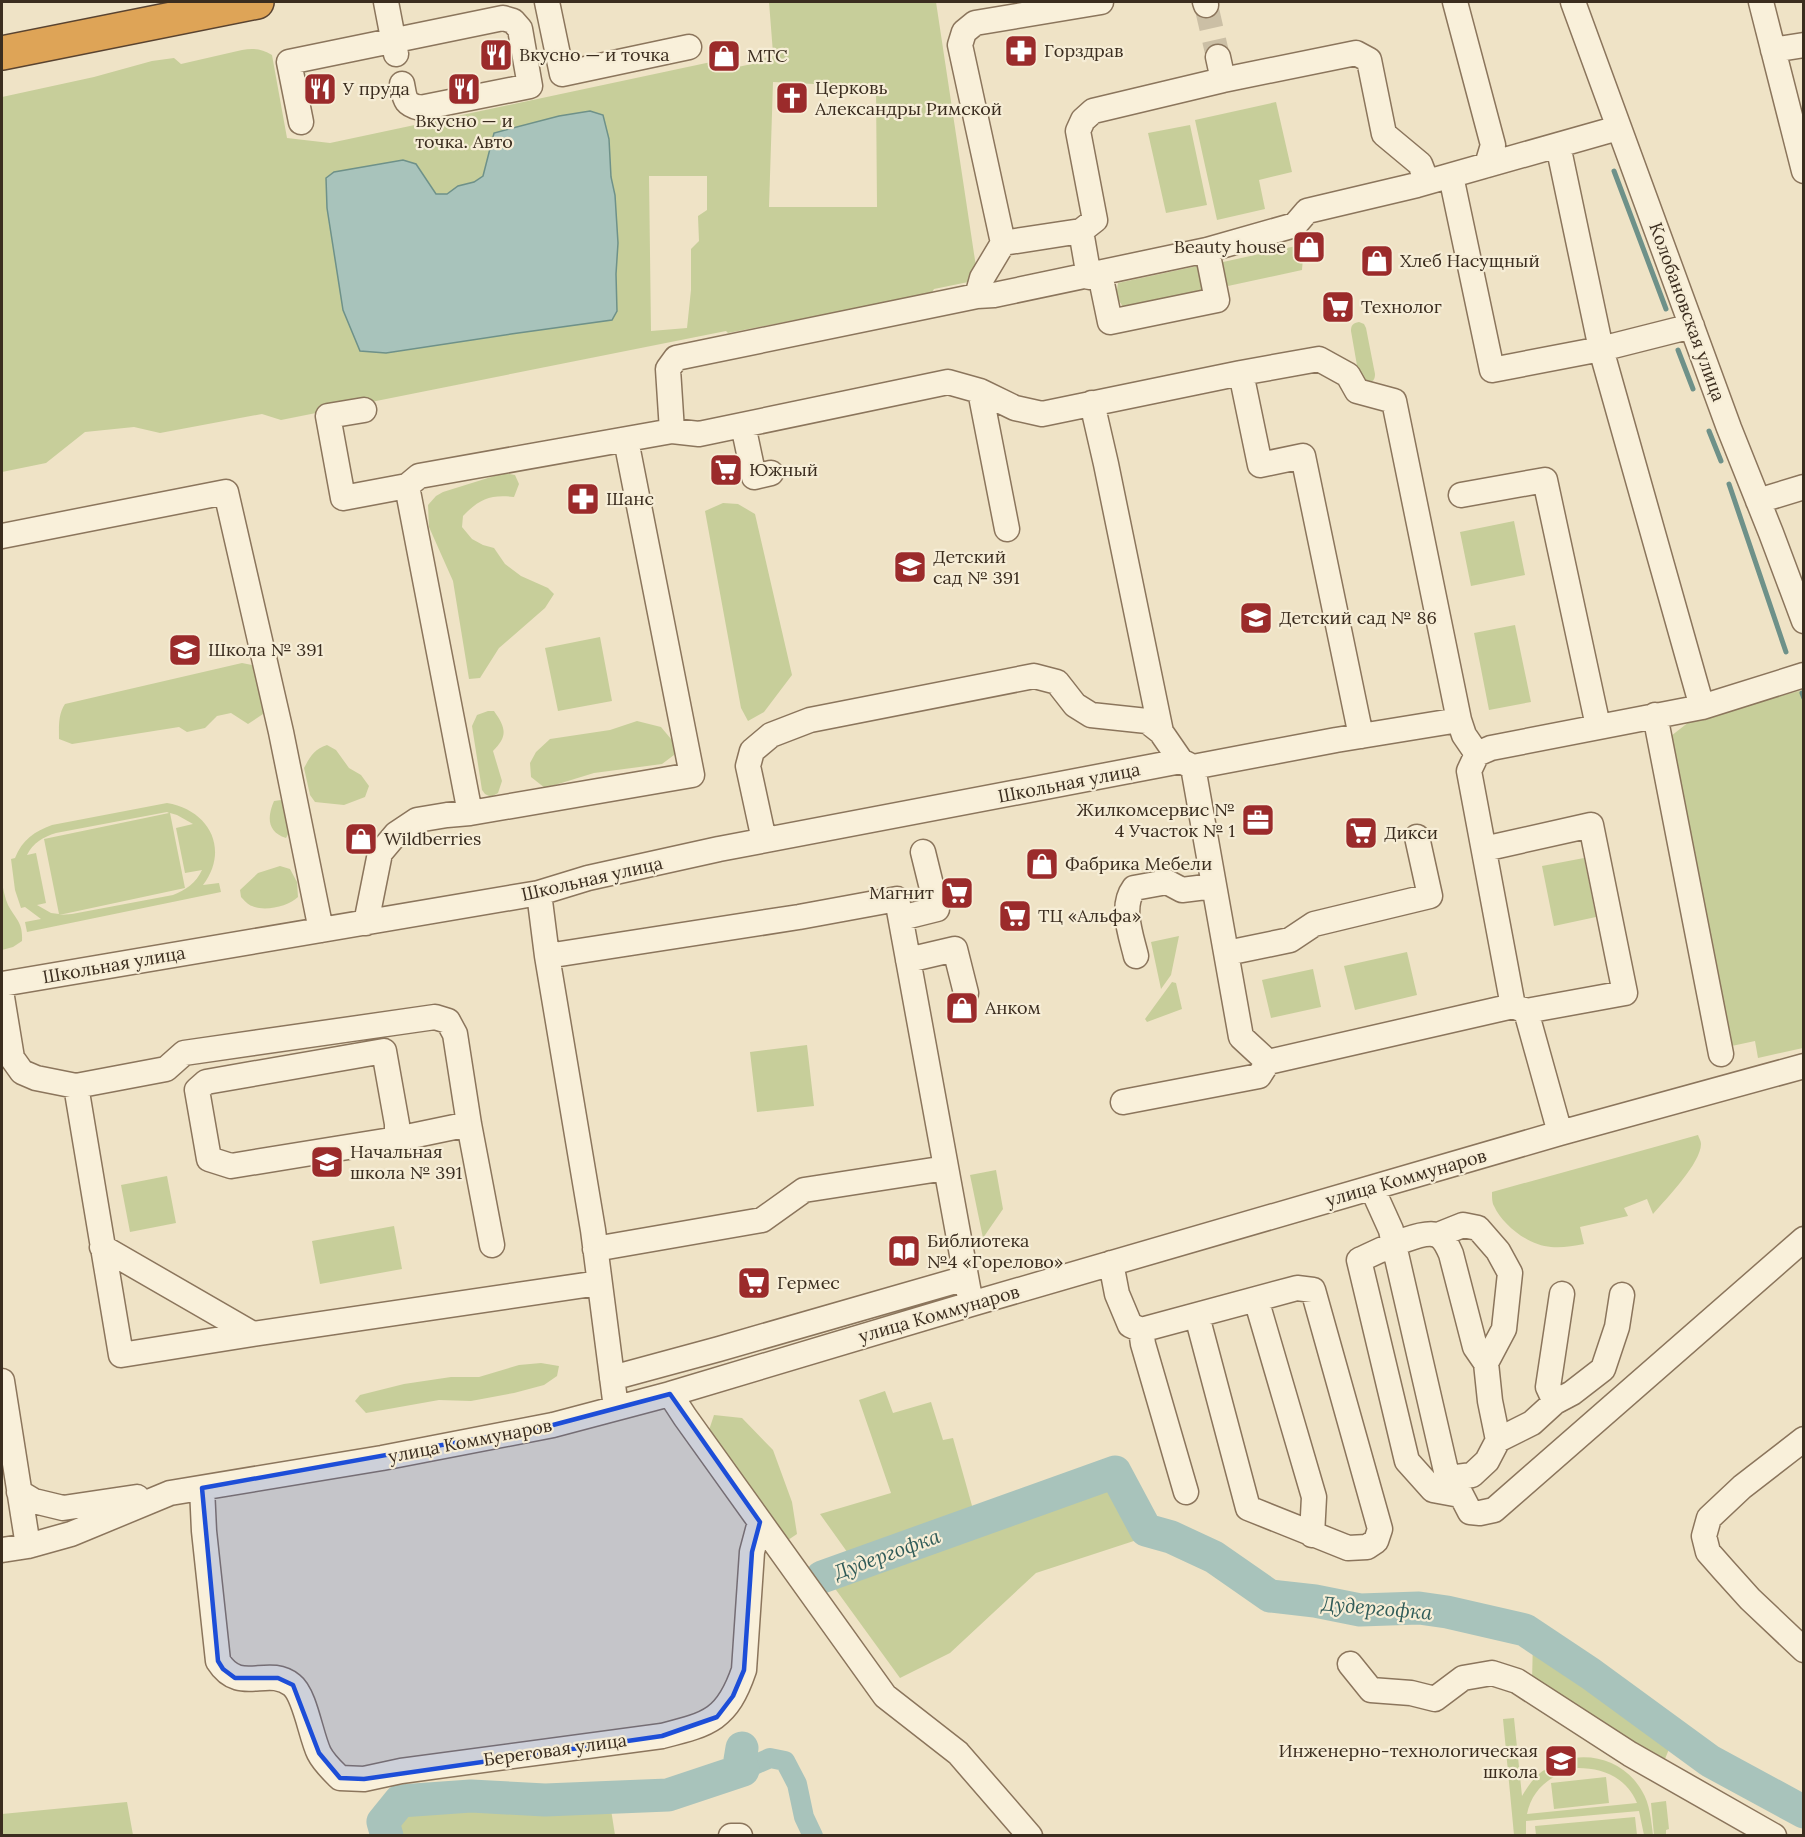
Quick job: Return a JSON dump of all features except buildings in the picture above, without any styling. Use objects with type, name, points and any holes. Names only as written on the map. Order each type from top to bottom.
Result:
[{"type":"highway","points":[[2,53],[257,2]]},
{"type":"street","points":[[386,2],[395,47]]},
{"type":"street","points":[[547,2],[562,74],[689,47]]},
{"type":"street","points":[[977,296],[982,278],[1003,243],[960,45],[964,32],[975,23],[1101,2]]},
{"type":"street","points":[[1455,2],[1493,145],[1486,165]]},
{"type":"street","name":"Колобановская улица","points":[[1573,2],[1803,621]]},
{"type":"street","points":[[1761,2],[1803,171]]},
{"type":"street","points":[[301,122],[289,62],[395,47],[501,10],[520,28],[530,86],[420,108],[410,106],[405,98],[402,84]]},
{"type":"street","points":[[1773,50],[1803,45]]},
{"type":"street","points":[[1003,243],[1081,231],[1095,220],[1078,131],[1083,120],[1093,111],[1223,80],[1356,53],[1369,60],[1384,134],[1420,164],[1427,182]]},
{"type":"street","points":[[1218,57],[1223,80]]},
{"type":"street","points":[[672,432],[668,369],[676,358],[977,296],[994,296],[1206,250],[1295,225],[1307,211],[1451,176],[1618,128]]},
{"type":"street","points":[[1558,145],[1601,349],[1702,706]]},
{"type":"street","points":[[1451,176],[1492,370],[1601,349],[1692,326]]},
{"type":"street","points":[[1081,231],[1110,322],[1217,300],[1206,250]]},
{"type":"street","points":[[364,410],[328,416],[343,498],[407,486],[419,476],[672,432],[699,434],[948,382],[980,391],[1015,408],[1042,414],[1319,359],[1348,375],[1357,390],[1394,401],[1460,720],[1464,735],[1477,754]]},
{"type":"street","points":[[1240,373],[1260,465],[1304,456],[1361,736]]},
{"type":"street","points":[[980,391],[1007,529]]},
{"type":"street","points":[[1092,403],[1109,475],[1161,732]]},
{"type":"street","points":[[742,425],[754,477],[771,473]]},
{"type":"street","points":[[366,923],[380,853],[396,834],[417,820],[692,775],[626,440]]},
{"type":"street","points":[[1461,495],[1545,480],[1598,726]]},
{"type":"street","points":[[407,486],[470,813]]},
{"type":"street","points":[[1758,501],[1803,487]]},
{"type":"street","points":[[2,536],[226,492],[281,732],[321,930]]},
{"type":"street","points":[[1560,1133],[1520,1008],[1484,849],[1469,771],[1477,754],[1491,748],[1702,706],[1803,675]]},
{"type":"street","points":[[764,840],[748,766],[752,751],[771,735],[810,720],[1034,676],[1057,682],[1075,705],[1090,715],[1147,721],[1161,732],[1187,764],[1214,886],[1241,1037],[1268,1062]]},
{"type":"street","points":[[1656,715],[1721,1054]]},
{"type":"street","name":"Школьная улица","points":[[2,984],[539,893],[588,878],[764,840],[1187,764],[1460,720]]},
{"type":"street","points":[[1124,1102],[1259,1076],[1268,1062],[1520,1008],[1625,993],[1591,825],[1484,849]]},
{"type":"street","points":[[1227,953],[1290,940],[1314,924],[1430,896],[1417,837]]},
{"type":"street","points":[[901,918],[937,909],[923,852]]},
{"type":"street","points":[[1136,956],[1127,914],[1129,895],[1134,888],[1167,882],[1182,890],[1214,886]]},
{"type":"street","points":[[539,893],[591,1219],[616,1408]]},
{"type":"street","points":[[548,956],[800,917],[897,899],[970,1304]]},
{"type":"street","points":[[908,960],[956,949],[966,993]]},
{"type":"street","points":[[2,997],[12,1058],[22,1072],[36,1078],[76,1086],[166,1069],[184,1053],[435,1017],[448,1021],[455,1034],[492,1245]]},
{"type":"street","points":[[197,1090],[206,1082],[384,1051],[397,1124],[397,1139]]},
{"type":"street","name":"улица Коммунаров","points":[[19,1492],[34,1501],[63,1508],[170,1494],[405,1454],[553,1425],[670,1394],[970,1304],[1560,1133],[1803,1066]]},
{"type":"street","points":[[166,1069],[185,1085],[197,1090]]},
{"type":"street","points":[[76,1086],[121,1355],[599,1283]]},
{"type":"street","points":[[197,1090],[209,1159],[231,1166],[397,1139],[469,1124]]},
{"type":"street","points":[[595,1249],[762,1220],[804,1190],[946,1168]]},
{"type":"street","points":[[1372,1188],[1391,1230],[1446,1472],[1456,1485],[1470,1512],[1480,1513],[1494,1510],[1803,1239]]},
{"type":"street","points":[[1456,1485],[1433,1490],[1407,1461],[1359,1260],[1425,1234],[1438,1235],[1463,1225],[1478,1228],[1498,1251],[1510,1273],[1504,1329],[1486,1363]]},
{"type":"street","points":[[1438,1235],[1447,1244],[1451,1254],[1475,1347],[1486,1363],[1490,1401],[1498,1440]]},
{"type":"street","points":[[102,1247],[253,1334]]},
{"type":"street","points":[[1111,1263],[1117,1294],[1130,1325],[1141,1330],[1297,1288],[1313,1290],[1380,1529],[1376,1541],[1367,1547],[1348,1548],[1248,1508],[1197,1316]]},
{"type":"street","points":[[612,1378],[966,1278]]},
{"type":"street","points":[[1555,1402],[1548,1388],[1562,1294]]},
{"type":"street","points":[[1456,1485],[1457,1477],[1472,1475],[1487,1461],[1498,1440],[1532,1423],[1555,1402],[1572,1393],[1603,1369],[1617,1327],[1622,1295]]},
{"type":"street","points":[[1257,1299],[1314,1497],[1312,1534]]},
{"type":"street","points":[[1141,1330],[1143,1344],[1186,1492]]},
{"type":"street","points":[[2,1381],[28,1546]]},
{"type":"street","points":[[670,1394],[885,1696],[958,1753],[1030,1836]]},
{"type":"street","points":[[1803,1439],[1742,1486],[1709,1518],[1704,1536],[1708,1552],[1750,1599],[1803,1650]]},
{"type":"street","name":"Береговая улица","points":[[202,1488],[204,1531],[218,1661],[223,1669],[235,1678],[278,1678],[293,1685],[301,1698],[319,1753],[326,1765],[340,1778],[364,1779],[401,1771],[662,1736],[698,1727],[717,1717],[733,1696],[744,1670],[752,1552],[760,1522]]},
{"type":"street","name":"улица Коммунаров","points":[[2,1550],[28,1546],[71,1534],[170,1494]]},
{"type":"street","points":[[1350,1664],[1371,1690],[1411,1693],[1435,1698],[1463,1678],[1492,1672],[1517,1681],[1630,1754],[1774,1836]]},
{"type":"street","points":[[731,1836],[740,1836]]},
{"type":"highlighted area","points":[[670,1394],[760,1522],[752,1552],[744,1670],[733,1696],[717,1717],[662,1736],[364,1779],[340,1778],[319,1753],[293,1685],[278,1678],[235,1678],[223,1669],[218,1661],[202,1488],[553,1425]]},
{"type":"green space","points":[[769,2],[936,2],[978,280],[934,289],[931,294],[728,333],[726,331],[281,420],[262,414],[160,433],[134,427],[85,432],[46,463],[2,472],[2,97],[94,77],[152,61],[174,58],[181,64],[242,50],[258,50],[272,55],[287,138],[330,143],[711,62],[713,72],[757,63],[773,53]],"holes":[[[773,82],[876,87],[877,207],[769,207]],[[649,176],[707,176],[707,210],[698,216],[699,241],[691,249],[691,290],[687,328],[651,331]]]},
{"type":"green space","points":[[1276,102],[1292,172],[1259,180],[1265,209],[1217,220],[1195,120]]},
{"type":"green space","points":[[1190,125],[1207,205],[1166,213],[1148,133]]},
{"type":"green space","points":[[1296,246],[1303,257],[1302,270],[1228,286],[1221,275],[1223,262]]},
{"type":"green space","points":[[1202,265],[1206,289],[1123,307],[1116,296],[1118,283]]},
{"type":"green space","points":[[1359,322],[1366,328],[1375,374],[1373,380],[1366,383],[1359,377],[1351,331],[1351,327]]},
{"type":"green space","points":[[504,473],[515,475],[519,484],[514,497],[492,497],[474,505],[463,516],[462,527],[472,539],[494,548],[505,564],[521,576],[548,588],[554,594],[545,608],[499,648],[480,678],[469,679],[453,581],[429,527],[428,505],[443,492]]},
{"type":"green space","points":[[723,503],[738,504],[755,514],[792,675],[764,712],[748,721],[741,708],[705,511]]},
{"type":"green space","points":[[1514,521],[1525,575],[1471,586],[1460,532]]},
{"type":"green space","points":[[1515,625],[1531,702],[1489,710],[1474,633]]},
{"type":"green space","points":[[600,637],[612,701],[558,711],[545,648]]},
{"type":"green space","points":[[242,663],[252,665],[256,670],[265,704],[263,714],[248,724],[231,713],[217,716],[205,728],[187,732],[179,727],[72,744],[59,739],[60,716],[65,704]]},
{"type":"green space","points":[[1803,690],[1803,1048],[1758,1058],[1755,1041],[1727,1047],[1671,736],[1694,718]]},
{"type":"green space","points":[[494,711],[504,732],[501,741],[493,751],[502,781],[498,793],[491,797],[482,790],[472,726],[477,715]]},
{"type":"green space","points":[[637,721],[661,727],[676,745],[674,755],[662,764],[594,773],[545,788],[531,777],[530,763],[536,752],[550,739],[610,730]]},
{"type":"green space","points":[[327,745],[336,750],[349,768],[361,775],[369,786],[365,797],[344,805],[315,802],[310,795],[304,768],[316,751]]},
{"type":"green space","points":[[281,800],[291,829],[286,838],[275,832],[270,823],[274,801]]},
{"type":"green space","points":[[167,803],[182,807],[194,814],[211,833],[215,845],[215,858],[203,885],[219,883],[221,892],[27,932],[25,922],[41,919],[25,907],[21,908],[15,890],[11,859],[15,858],[21,846],[30,837],[52,825]],"holes":[[[169,813],[44,839],[59,914],[51,913],[37,905],[46,903],[36,853],[27,855],[39,841],[56,833]],[[170,813],[193,824],[176,828],[185,873],[202,870],[194,882],[186,888],[173,895],[59,915],[185,888]]]},
{"type":"green space","points":[[1584,858],[1596,917],[1554,926],[1542,866]]},
{"type":"green space","points":[[280,866],[290,869],[297,882],[298,897],[276,907],[257,908],[241,897],[240,890],[258,873]]},
{"type":"green space","points":[[2,881],[7,902],[20,925],[22,941],[2,950]]},
{"type":"green space","points":[[1179,936],[1171,975],[1161,989],[1151,942]]},
{"type":"green space","points":[[1407,952],[1417,995],[1355,1010],[1344,966]]},
{"type":"green space","points":[[1313,969],[1321,1007],[1271,1018],[1262,980]]},
{"type":"green space","points":[[1172,982],[1176,983],[1182,1009],[1147,1022],[1145,1019]]},
{"type":"green space","points":[[807,1045],[814,1106],[757,1112],[750,1052]]},
{"type":"green space","points":[[1698,1135],[1701,1144],[1695,1161],[1653,1214],[1647,1199],[1624,1208],[1628,1216],[1580,1227],[1584,1244],[1555,1247],[1534,1243],[1510,1227],[1493,1205],[1492,1192]]},
{"type":"green space","points":[[996,1170],[1003,1209],[983,1238],[970,1175]]},
{"type":"green space","points":[[167,1176],[176,1223],[130,1232],[121,1185]]},
{"type":"green space","points":[[394,1226],[402,1269],[320,1284],[312,1241]]},
{"type":"green space","points":[[541,1363],[559,1366],[557,1376],[544,1385],[514,1393],[471,1401],[439,1400],[366,1413],[355,1401],[360,1395],[404,1384],[451,1377],[479,1377],[519,1365]]},
{"type":"green space","points":[[885,1391],[893,1413],[931,1402],[943,1440],[953,1438],[976,1520],[855,1563],[820,1514],[891,1493],[859,1400]]},
{"type":"green space","points":[[714,1415],[742,1418],[773,1450],[792,1502],[797,1534],[788,1540],[709,1430]]},
{"type":"green space","points":[[1115,1480],[1146,1537],[1036,1573],[950,1653],[900,1678],[831,1583]]},
{"type":"green space","points":[[1533,1639],[1673,1739],[1663,1764],[1532,1682]]},
{"type":"green space","points":[[1514,1718],[1522,1796],[1538,1774],[1559,1762],[1585,1757],[1599,1759],[1612,1763],[1634,1779],[1647,1801],[1653,1835],[1644,1835],[1639,1811],[1526,1821],[1526,1835],[1514,1835],[1503,1719]],"holes":[[[1587,1768],[1605,1772],[1621,1781],[1633,1794],[1637,1803],[1527,1814],[1534,1797],[1545,1783],[1569,1770]]]},
{"type":"green space","points":[[1606,1777],[1609,1803],[1554,1809],[1551,1783]]},
{"type":"green space","points":[[1666,1801],[1669,1829],[1666,1830],[1666,1835],[1654,1835],[1651,1803]]},
{"type":"green space","points":[[127,1802],[133,1835],[2,1835],[2,1814]]},
{"type":"green space","points":[[466,1802],[513,1807],[610,1803],[615,1835],[399,1835],[400,1821],[404,1814],[419,1806]]},
{"type":"green space","points":[[1635,1817],[1637,1835],[1536,1835],[1535,1826]]},
{"type":"water","points":[[590,111],[603,115],[609,139],[611,177],[615,195],[618,243],[617,311],[612,320],[386,353],[360,351],[343,310],[327,208],[326,178],[334,172],[403,160],[416,164],[436,194],[447,194],[458,186],[474,182],[483,176],[494,133],[559,116]]},
{"type":"waterway","points":[[1614,171],[1666,309]]},
{"type":"waterway","points":[[1678,350],[1693,389]]},
{"type":"waterway","points":[[1709,431],[1721,461]]},
{"type":"waterway","points":[[1729,484],[1786,652]]},
{"type":"waterway","points":[[1802,693],[1804,698]]},
{"type":"waterway","name":"Дудергофка","points":[[822,1577],[1115,1472],[1146,1530],[1171,1537],[1214,1557],[1270,1596],[1315,1601],[1360,1610],[1419,1608],[1525,1630],[1591,1674],[1710,1761],[1804,1812]]},
{"type":"waterway","name":"Дудергофка","points":[[387,1836],[383,1822],[400,1801],[471,1796],[545,1800],[668,1795],[743,1770],[740,1760],[742,1748]]},
{"type":"waterway","points":[[743,1770],[770,1758],[785,1761],[797,1784],[804,1817],[813,1836]]},
{"type":"tunnel","points":[[1206,5],[1218,57]]},
{"type":"place","name":"Горздрав","points":[[1021,51]]},
{"type":"place","name":"Вкусно — и точка","points":[[496,55]]},
{"type":"place","name":"МТС","points":[[724,56]]},
{"type":"place","name":"У пруда","points":[[320,89]]},
{"type":"place","name":"Вкусно — и точка. Авто","points":[[464,89]]},
{"type":"place","name":"Церковь Александры Римской","points":[[792,98]]},
{"type":"place","name":"Beauty house","points":[[1309,247]]},
{"type":"place","name":"Хлеб Насущный","points":[[1377,261]]},
{"type":"place","name":"Технолог","points":[[1338,307]]},
{"type":"place","name":"Южный","points":[[726,470]]},
{"type":"place","name":"Шанс","points":[[583,499]]},
{"type":"place","name":"Детский сад № 391","points":[[910,567]]},
{"type":"place","name":"Детский сад № 86","points":[[1256,618]]},
{"type":"place","name":"Школа № 391","points":[[185,650]]},
{"type":"place","name":"Жилкомсервис № 4 Участок № 1","points":[[1258,820]]},
{"type":"place","name":"Дикси","points":[[1361,833]]},
{"type":"place","name":"Wildberries","points":[[361,839]]},
{"type":"place","name":"Фабрика Мебели","points":[[1042,864]]},
{"type":"place","name":"Магнит","points":[[957,893]]},
{"type":"place","name":"ТЦ «Альфа»","points":[[1015,916]]},
{"type":"place","name":"Анком","points":[[962,1008]]},
{"type":"place","name":"Начальная школа № 391","points":[[327,1162]]},
{"type":"place","name":"Библиотека №4 «Горелово»","points":[[904,1251]]},
{"type":"place","name":"Гермес","points":[[754,1283]]},
{"type":"place","name":"Инженерно-технологическая школа","points":[[1561,1761]]}]
